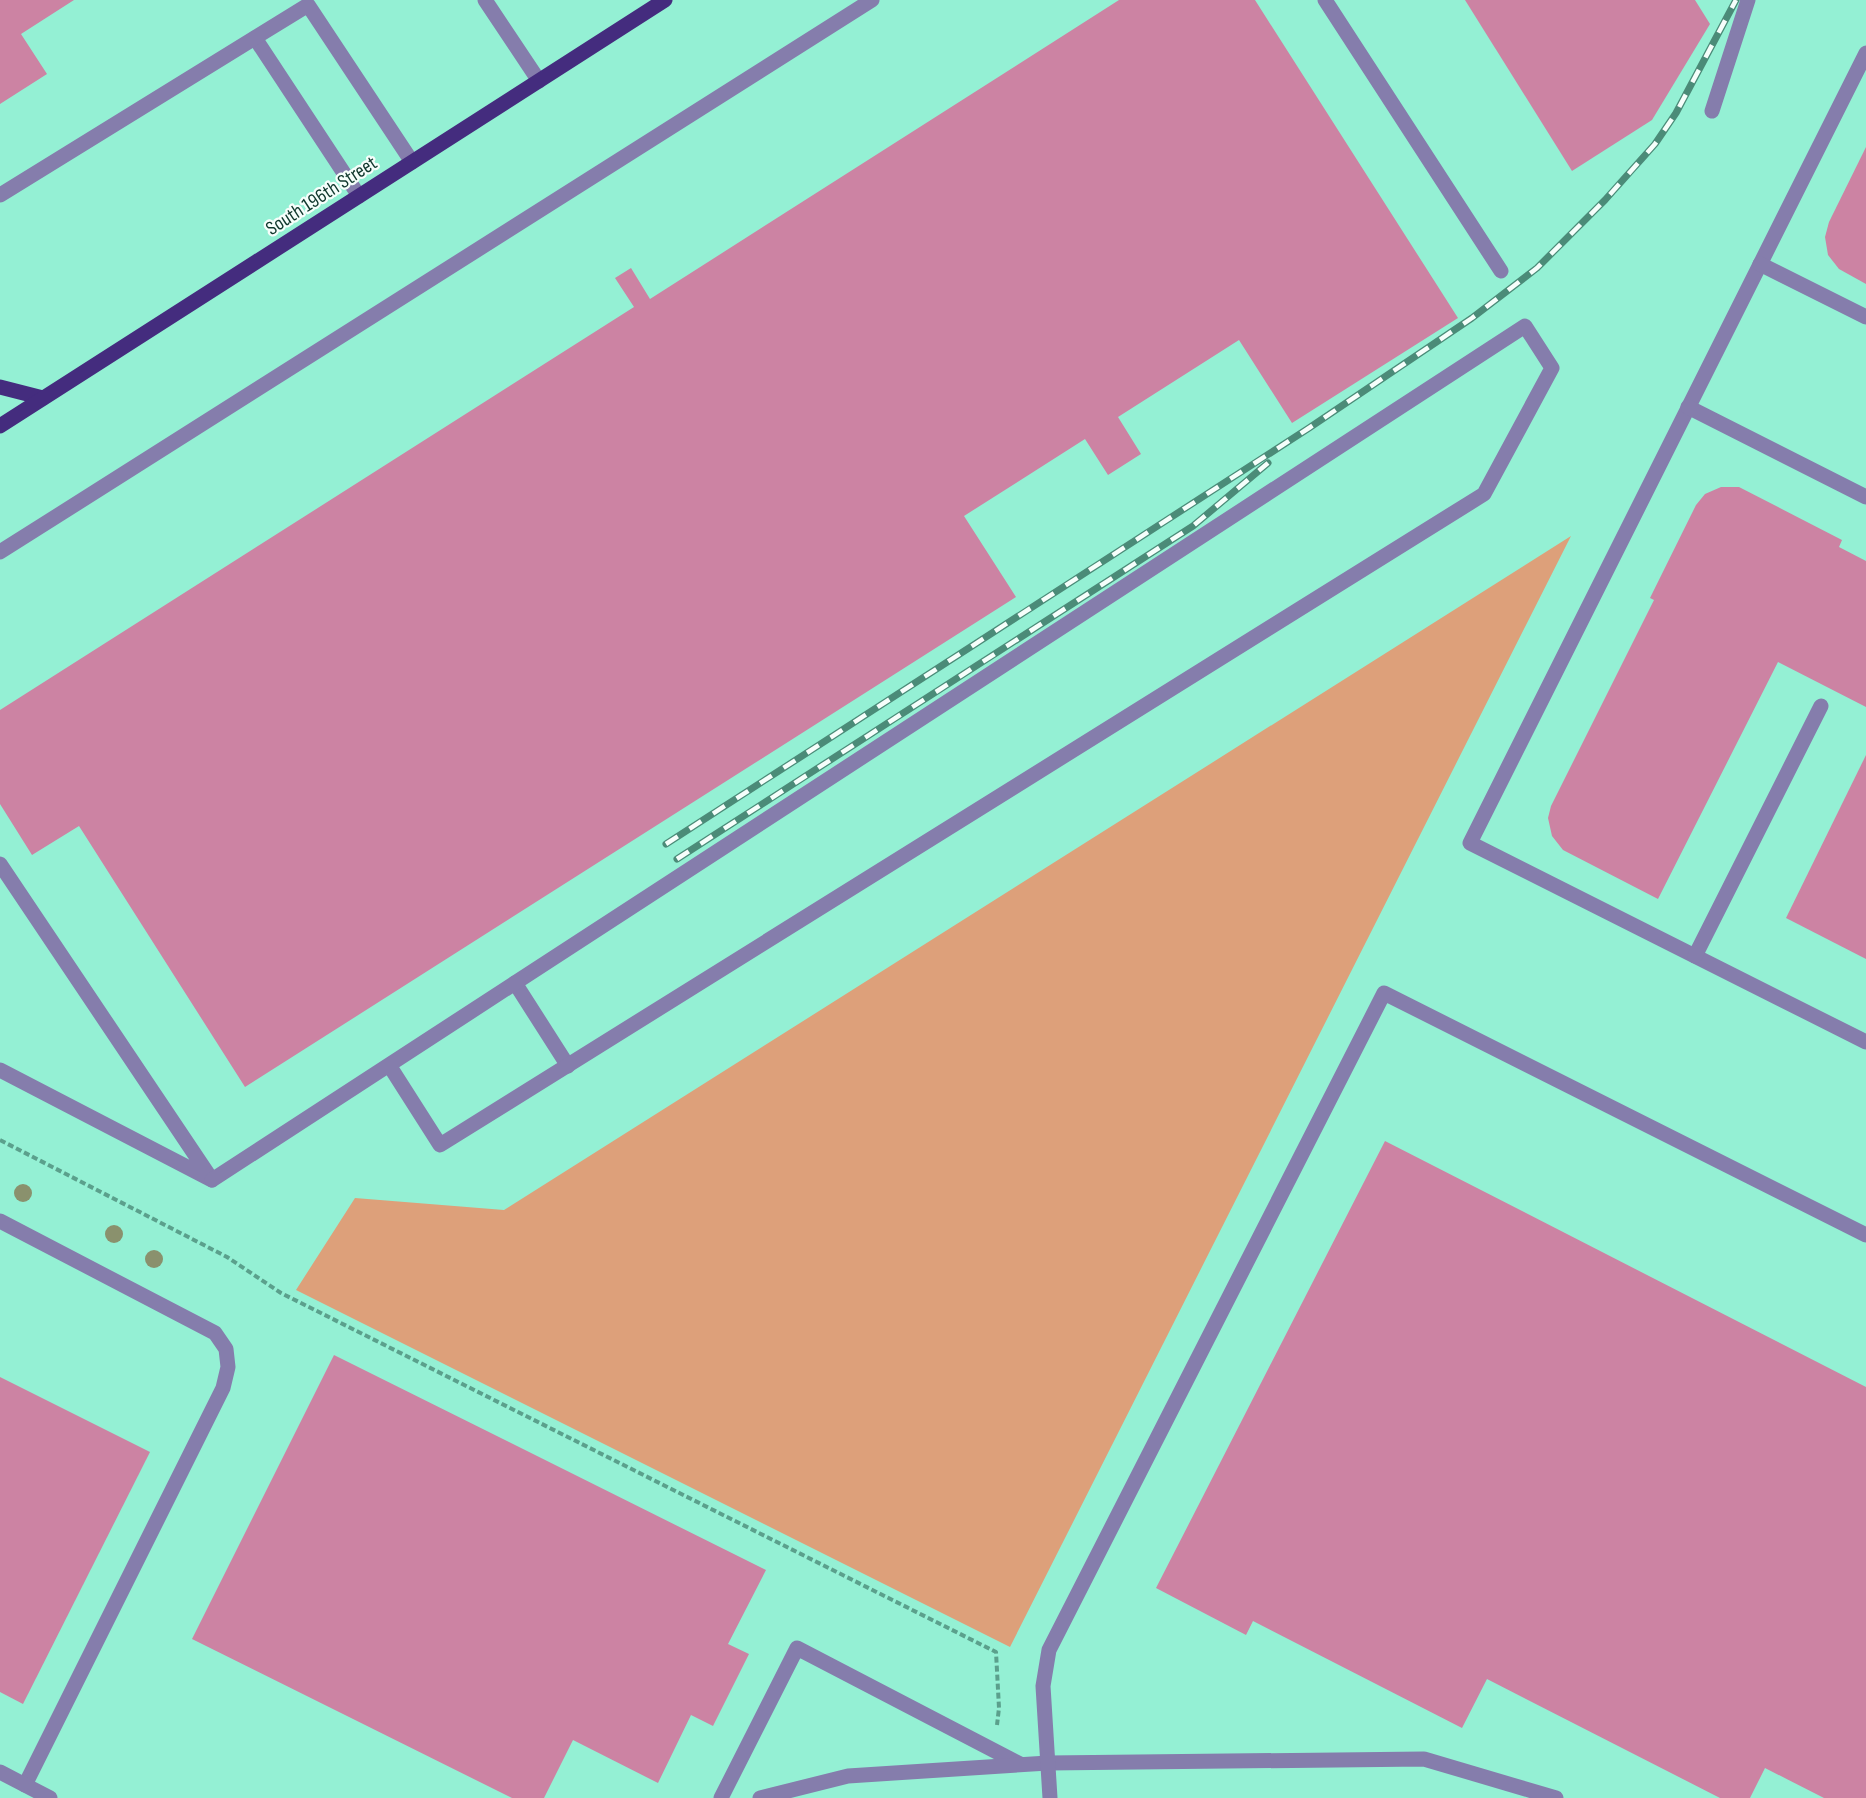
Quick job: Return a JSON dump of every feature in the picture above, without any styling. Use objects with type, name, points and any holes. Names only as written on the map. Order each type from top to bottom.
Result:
[{"type":"main road","name":"South 196th Street","points":[[0,426],[665,0]]},
{"type":"main road","points":[[0,387],[43,398]]},
{"type":"lane","points":[[485,0],[539,81]]},
{"type":"lane","points":[[0,552],[872,0]]},
{"type":"lane","points":[[1325,0],[1501,272]]},
{"type":"lane","points":[[1712,111],[1748,0]]},
{"type":"lane","points":[[0,195],[308,5],[412,162]]},
{"type":"lane","points":[[255,38],[359,196]]},
{"type":"lane","points":[[1866,53],[1470,843],[1866,1042]]},
{"type":"lane","points":[[1760,264],[1866,317]]},
{"type":"lane","points":[[212,1180],[1526,326],[1552,368],[1484,494],[440,1145],[389,1065]]},
{"type":"lane","points":[[1688,407],[1866,496]]},
{"type":"lane","points":[[1695,956],[1821,706]]},
{"type":"lane","points":[[0,864],[212,1180]]},
{"type":"lane","points":[[514,983],[567,1066]]},
{"type":"lane","points":[[1050,1798],[1043,1686],[1048,1650],[1384,993],[1866,1235]]},
{"type":"lane","points":[[0,1070],[212,1180]]},
{"type":"lane","points":[[0,1221],[215,1333],[226,1349],[228,1367],[223,1388],[25,1785]]},
{"type":"lane","points":[[721,1798],[797,1648],[1022,1765]]},
{"type":"lane","points":[[760,1798],[848,1776],[1048,1763],[1424,1759],[1556,1798]]},
{"type":"lane","points":[[0,1772],[50,1798]]},
{"type":"path","points":[[0,1140],[227,1257],[281,1293],[996,1652],[999,1708],[998,1752]]},
{"type":"shaded area","points":[[1571,536],[1010,1647],[296,1290],[355,1198],[504,1210]]},
{"type":"building","points":[[0,0],[74,0],[21,34],[47,74],[0,104]]},
{"type":"building","points":[[1119,0],[1255,0],[1458,318],[1292,423],[1239,340],[1118,417],[1141,454],[1108,475],[1085,439],[964,516],[1016,597],[245,1087],[79,826],[32,855],[0,804],[0,710],[634,307],[615,278],[631,268],[650,299]]},
{"type":"building","points":[[1465,0],[1695,0],[1710,24],[1652,120],[1572,171]]},
{"type":"building","points":[[1866,147],[1866,284],[1839,269],[1828,255],[1825,237],[1829,222]]},
{"type":"building","points":[[1721,487],[1739,487],[1842,540],[1839,547],[1866,561],[1866,707],[1778,662],[1658,899],[1563,850],[1552,836],[1548,818],[1551,806],[1654,600],[1650,598],[1696,505],[1705,494]]},
{"type":"building","points":[[1866,755],[1866,959],[1786,918]]},
{"type":"building","points":[[1385,1141],[1866,1387],[1866,1798],[1824,1798],[1765,1768],[1750,1798],[1720,1798],[1487,1679],[1462,1728],[1253,1621],[1246,1635],[1156,1588]]},
{"type":"building","points":[[334,1355],[766,1570],[728,1644],[749,1654],[713,1726],[691,1715],[658,1783],[573,1740],[544,1798],[512,1798],[192,1639]]},
{"type":"building","points":[[0,1377],[150,1452],[23,1704],[0,1692]]},
{"type":"railway","points":[[666,844],[1309,428],[1472,318],[1537,268],[1605,200],[1655,144],[1676,113],[1736,0]]},
{"type":"railway","points":[[677,859],[1193,526],[1268,463]]}]
